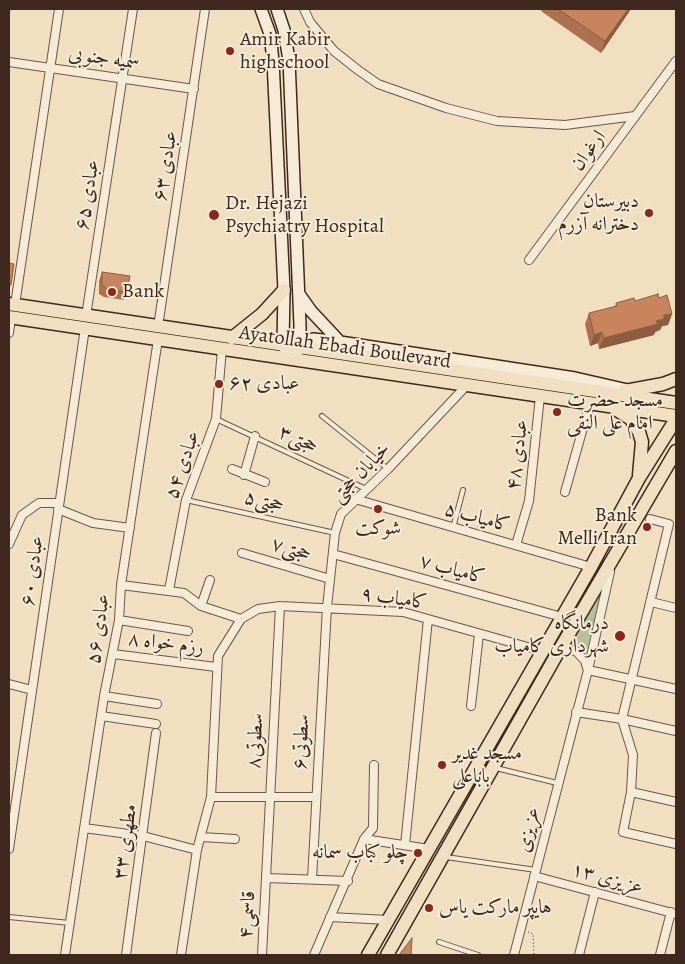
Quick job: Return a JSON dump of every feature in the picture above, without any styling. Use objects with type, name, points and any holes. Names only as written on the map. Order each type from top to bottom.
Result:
[{"type":"main road","points":[[261,9],[270,34],[274,61],[284,290],[284,344],[290,360]]},
{"type":"main road","points":[[278,9],[289,60],[299,294],[300,347],[290,360]]},
{"type":"main road","points":[[232,338],[262,314],[284,290]]},
{"type":"main road","points":[[299,294],[311,311],[340,342]]},
{"type":"main road","name":"Ayatollah Ebadi Boulevard","points":[[11,311],[158,333],[284,344],[676,402]]},
{"type":"main road","name":"Ayatollah Ebadi Boulevard","points":[[158,333],[222,349],[611,406],[676,418]]},
{"type":"main road","name":"Ayatollah Ebadi Boulevard","points":[[300,347],[313,339],[340,342],[575,378],[676,402]]},
{"type":"main road","points":[[597,391],[628,391],[663,384],[676,379]]},
{"type":"main road","points":[[611,406],[631,419],[640,432],[642,442],[639,478]]},
{"type":"main road","points":[[368,955],[591,567],[639,478],[676,418]]},
{"type":"main road","points":[[387,955],[557,654],[676,451]]},
{"type":"street","points":[[9,333],[59,9]]},
{"type":"street","name":"عبادی ۶۵","points":[[85,322],[132,9]]},
{"type":"street","name":"عبادی ۶۳","points":[[158,333],[205,9]]},
{"type":"street","points":[[304,9],[310,22],[334,51],[378,84],[446,108],[497,121],[565,125],[635,116]]},
{"type":"street","name":"ارغوان","points":[[529,260],[676,61]]},
{"type":"street","name":"سمیه جنوبی","points":[[9,62],[194,89]]},
{"type":"street","name":"عبادی ۶۰","points":[[9,849],[85,322]]},
{"type":"street","name":"عبادی ۵۶","points":[[65,955],[104,696],[119,620],[121,584],[158,333]]},
{"type":"street","name":"عبادی ۵۴","points":[[168,590],[186,500],[216,419],[222,349]]},
{"type":"street","name":"خیابان حجتی","points":[[326,607],[335,533],[341,514],[388,469],[467,385]]},
{"type":"street","name":"عبادی ۴۸","points":[[516,545],[529,502],[540,396]]},
{"type":"street","points":[[565,492],[590,403]]},
{"type":"street","points":[[244,475],[255,436]]},
{"type":"street","points":[[232,469],[265,482]]},
{"type":"street","name":"کامیاب ۵","points":[[355,500],[591,567]]},
{"type":"street","points":[[9,544],[22,515],[40,503],[58,506],[93,523],[130,528]]},
{"type":"street","points":[[650,519],[669,524],[622,718],[633,755],[631,792],[623,832],[676,844]]},
{"type":"street","points":[[667,531],[676,532]]},
{"type":"street","name":"حجتی۷","points":[[242,552],[330,579]]},
{"type":"street","name":"کامیاب ۷","points":[[333,554],[562,617]]},
{"type":"street","name":"عزیزی","points":[[514,955],[557,783],[588,670],[612,559]]},
{"type":"street","points":[[201,606],[210,580]]},
{"type":"street","points":[[121,584],[184,593],[201,606],[241,618],[218,656],[216,667],[211,797],[197,850],[181,955]]},
{"type":"street","points":[[651,602],[676,608]]},
{"type":"street","name":"کامیاب ۹","points":[[241,618],[258,609],[280,606],[403,612],[542,650]]},
{"type":"street","name":"سطوتی۸","points":[[267,878],[269,797],[280,606]]},
{"type":"street","name":"سطوتی۶","points":[[312,879],[326,607]]},
{"type":"street","points":[[405,845],[428,619]]},
{"type":"street","points":[[119,620],[188,630]]},
{"type":"street","points":[[471,706],[479,634]]},
{"type":"street","points":[[557,654],[566,649],[576,651],[585,661],[588,670],[676,689]]},
{"type":"street","name":"رزم خواه ۸","points":[[113,654],[216,667]]},
{"type":"street","points":[[9,684],[32,690]]},
{"type":"street","points":[[104,696],[157,704]]},
{"type":"street","points":[[576,712],[622,718],[676,731]]},
{"type":"street","points":[[101,716],[156,724]]},
{"type":"street","name":"مطهری ۳۳","points":[[126,955],[156,733]]},
{"type":"street","points":[[314,955],[348,881],[364,839],[373,828],[374,765]]},
{"type":"street","points":[[631,792],[676,802]]},
{"type":"street","points":[[211,797],[315,797]]},
{"type":"street","points":[[84,828],[143,836],[197,850]]},
{"type":"street","points":[[201,837],[235,839]]},
{"type":"street","points":[[364,839],[429,849]]},
{"type":"street","name":"عزیزی ۱۳","points":[[535,873],[595,892],[674,913]]},
{"type":"street","points":[[267,878],[348,881]]},
{"type":"street","name":"قاسمی۴","points":[[262,955],[267,878]]},
{"type":"street","points":[[579,955],[595,892]]},
{"type":"street","points":[[660,955],[674,913]]},
{"type":"street","points":[[330,917],[388,920]]},
{"type":"lane","points":[[322,416],[388,469]]},
{"type":"lane","name":"حجتی۳","points":[[216,419],[366,489]]},
{"type":"lane","points":[[453,528],[463,490]]},
{"type":"lane","name":"حجتی۵","points":[[186,500],[335,533]]},
{"type":"lane","points":[[494,767],[557,783]]},
{"type":"lane","points":[[444,857],[535,873]]},
{"type":"lane","points":[[9,917],[70,923]]},
{"type":"lane","points":[[439,942],[478,955]]},
{"type":"path","points":[[520,929],[533,934],[534,955]]},
{"type":"green space","points":[[601,593],[586,654],[581,645],[571,643]]},
{"type":"building","points":[[558,9],[628,9],[605,41]]},
{"type":"building","points":[[9,263],[14,264],[11,285],[9,285]]},
{"type":"building","points":[[102,272],[130,276],[127,292],[107,289],[102,285]]},
{"type":"building","points":[[658,294],[659,298],[667,295],[672,314],[664,315],[664,319],[656,321],[658,324],[604,338],[602,332],[594,335],[589,313],[617,306],[616,303],[634,298],[635,301]]},
{"type":"building","points":[[412,938],[411,955],[399,955]]},
{"type":"place","name":"Amir Kabir highschool","points":[[230,51]]},
{"type":"place","name":"دبیرستان دخترانه آزرم","points":[[649,213]]},
{"type":"place","name":"Dr. Hejazi Psychiatry Hospital","points":[[214,215]]},
{"type":"place","name":"Bank","points":[[112,292]]},
{"type":"place","name":"عبادی ۶۲","points":[[219,384]]},
{"type":"place","name":"مسجد حضرت امام علی النقی","points":[[557,412]]},
{"type":"place","name":"شوكت","points":[[378,509]]},
{"type":"place","name":"Bank Melli Iran","points":[[647,527]]},
{"type":"place","name":"درمانگاه شهرداری کامیاب","points":[[620,636]]},
{"type":"place","name":"مسجد غدیر باباعلی","points":[[442,765]]},
{"type":"place","name":"چلو کباب سمانه","points":[[418,853]]},
{"type":"place","name":"هایپر مارکت یاس","points":[[429,908]]}]
